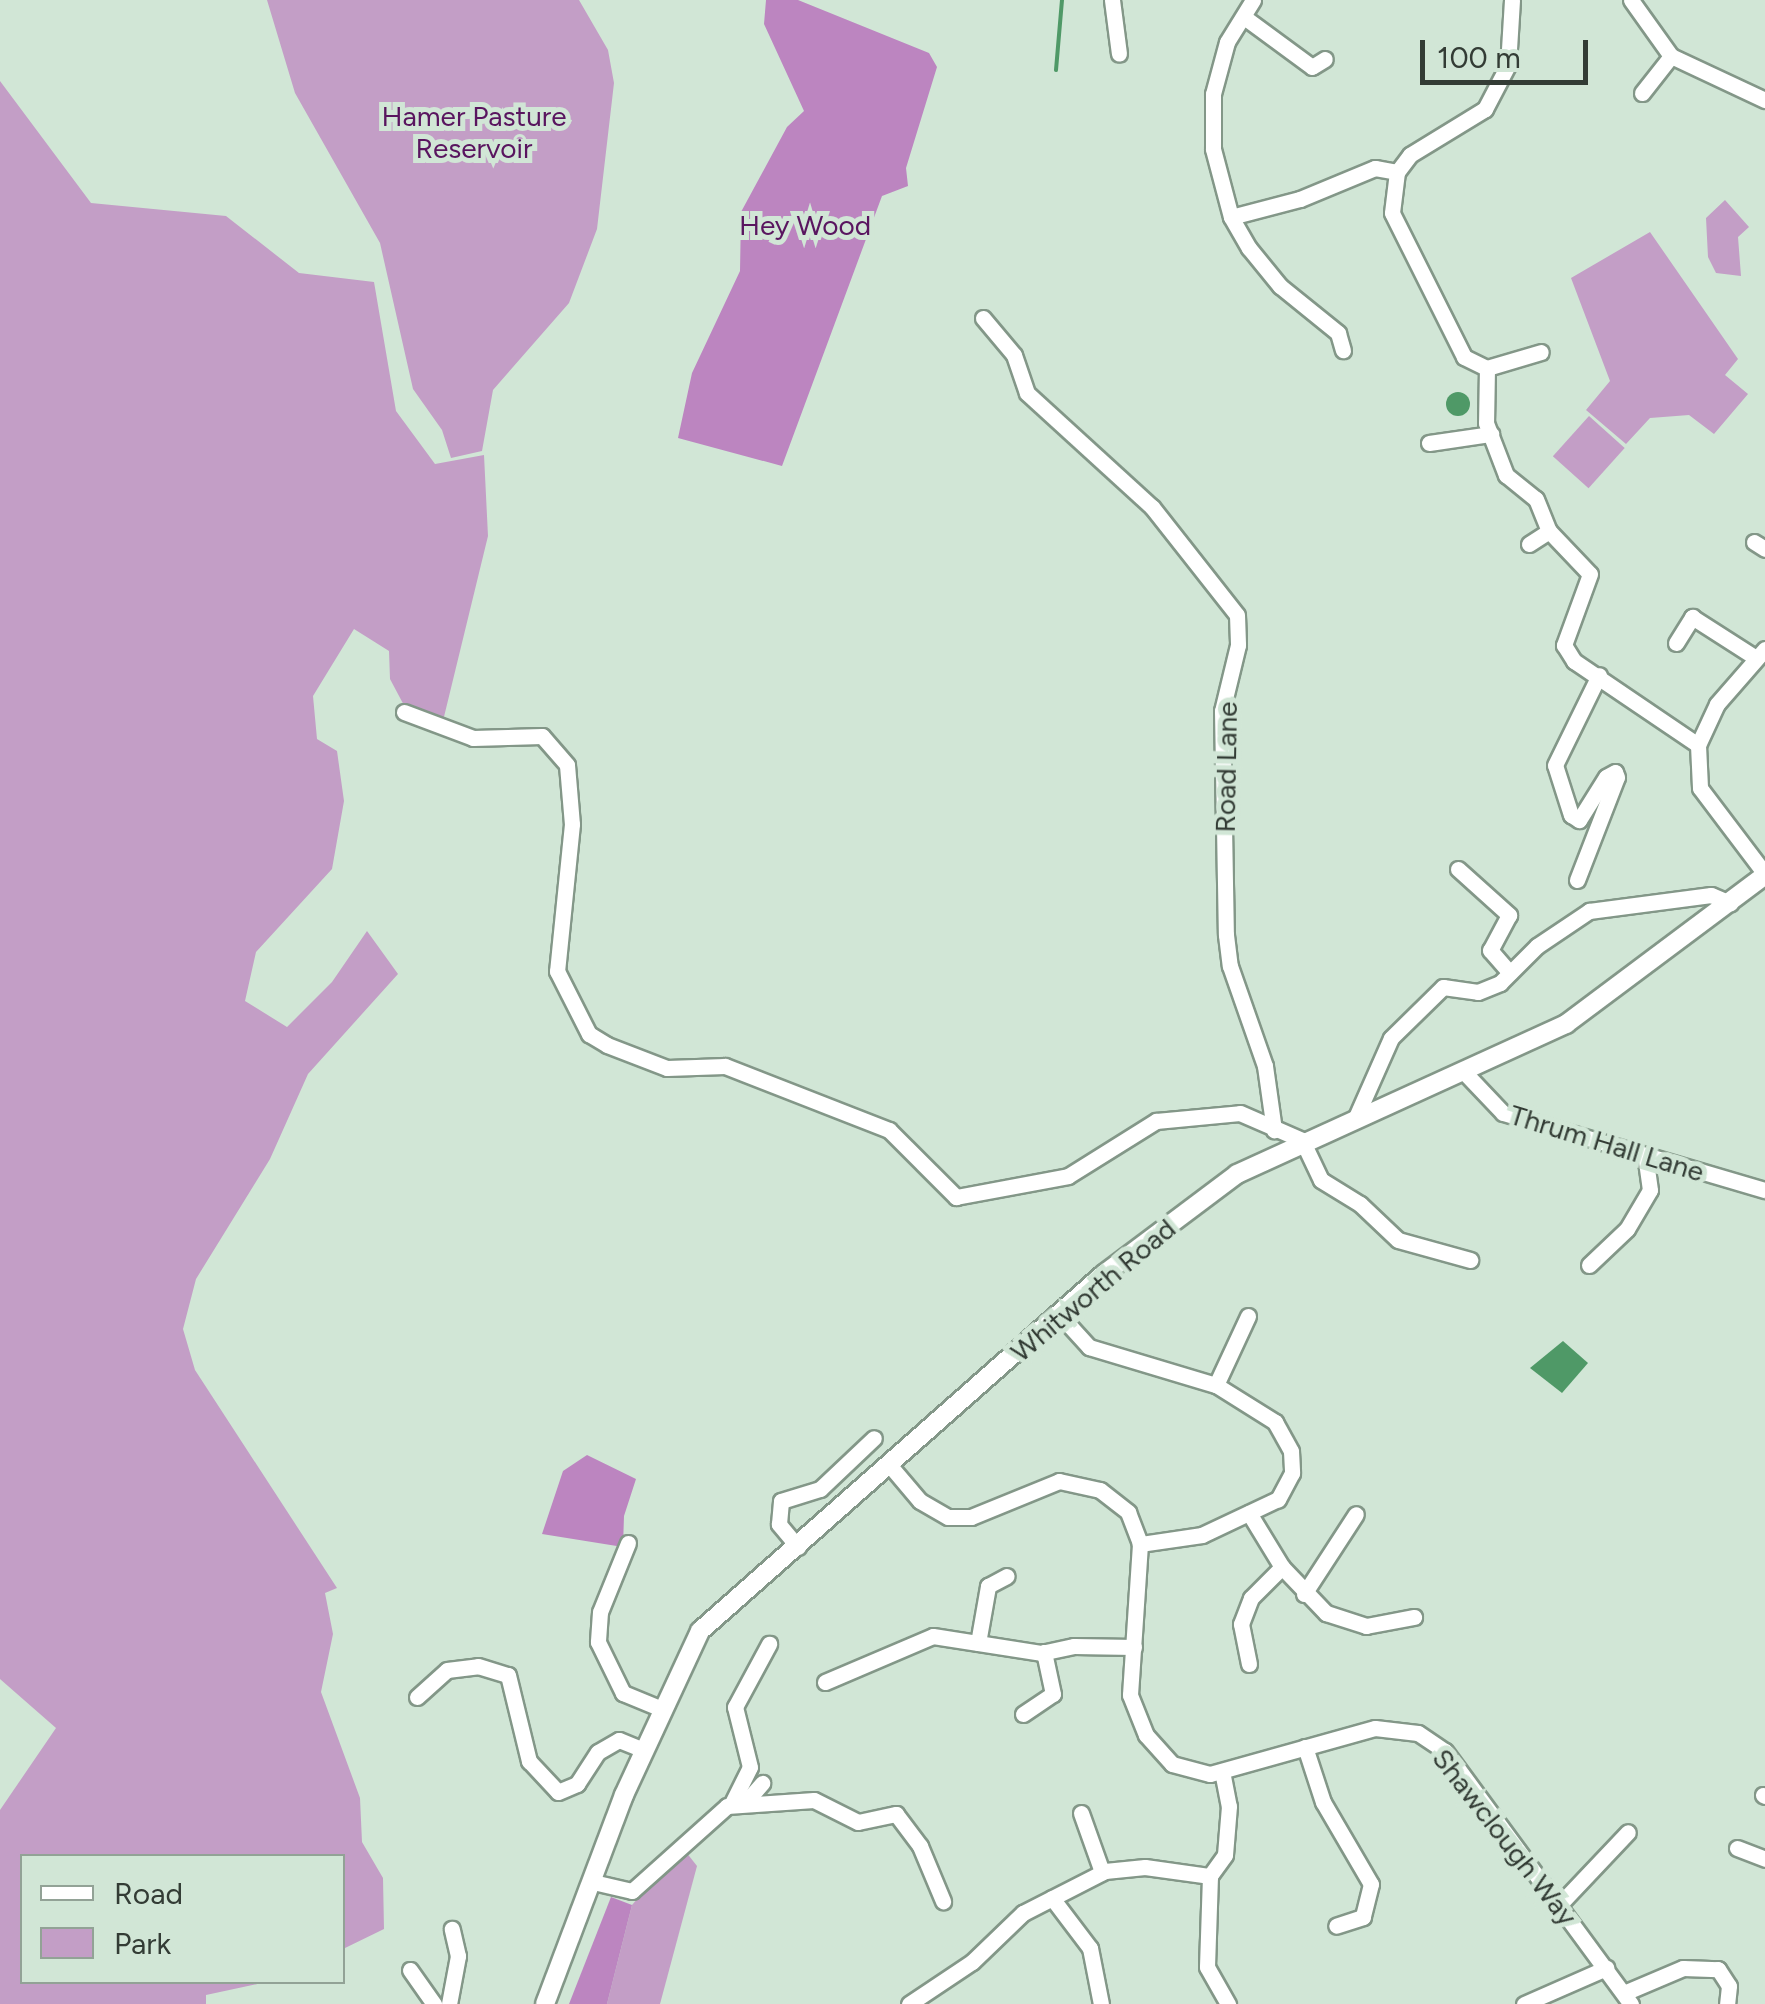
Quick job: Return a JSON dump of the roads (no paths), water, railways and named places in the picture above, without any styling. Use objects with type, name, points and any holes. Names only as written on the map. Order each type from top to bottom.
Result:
[{"type":"main road","name":"Whitworth Road","points":[[545,2004],[644,1750],[700,1631],[892,1468],[921,1433],[1059,1314],[1236,1174],[1302,1140],[1465,1073],[1566,1024],[1765,875]]},
{"type":"street","points":[[1112,0],[1119,54]]},
{"type":"street","points":[[1253,0],[1227,42],[1214,94],[1214,148],[1232,217],[1280,286],[1338,333],[1343,350]]},
{"type":"street","points":[[1512,0],[1508,65],[1485,109],[1410,155],[1397,172],[1392,213],[1464,357],[1487,368],[1542,352]]},
{"type":"street","points":[[1631,0],[1671,56],[1765,100]]},
{"type":"street","points":[[1244,16],[1312,68],[1325,59]]},
{"type":"street","points":[[1642,93],[1671,56]]},
{"type":"street","points":[[1232,217],[1300,199],[1375,168],[1397,172]]},
{"type":"street","name":"Road Lane","points":[[982,318],[1014,356],[1027,392],[1152,507],[1238,615],[1238,645],[1222,711],[1226,934],[1230,966],[1265,1066],[1274,1130]]},
{"type":"street","points":[[1487,368],[1490,434],[1506,475],[1539,504],[1548,531],[1590,574],[1564,645],[1574,662],[1599,675],[1698,745]]},
{"type":"street","points":[[1428,443],[1490,434]]},
{"type":"street","points":[[1529,544],[1548,531]]},
{"type":"street","points":[[1676,643],[1692,617],[1760,653],[1717,704],[1698,745],[1700,788],[1765,875]]},
{"type":"street","points":[[1577,880],[1617,776],[1606,778],[1579,820],[1571,815],[1555,765],[1599,675]]},
{"type":"street","points":[[404,712],[474,738],[542,736],[567,765],[572,824],[557,971],[589,1034],[607,1045],[667,1068],[725,1066],[889,1130],[956,1196],[1068,1176],[1156,1121],[1240,1113],[1302,1140],[1321,1180],[1360,1204],[1398,1240],[1470,1260]]},
{"type":"street","points":[[1458,869],[1509,915],[1490,950],[1510,973]]},
{"type":"street","points":[[1356,1117],[1397,1030],[1443,987],[1478,992],[1510,973],[1590,911],[1711,895],[1730,903]]},
{"type":"street","name":"Thrum Hall Lane","points":[[1465,1073],[1503,1114],[1765,1190]]},
{"type":"street","points":[[1589,1265],[1627,1229],[1650,1190],[1645,1156]]},
{"type":"street","points":[[892,1468],[920,1501],[948,1516],[970,1517],[1059,1481],[1100,1490],[1128,1512],[1140,1544],[1202,1535],[1278,1499],[1292,1473],[1291,1451],[1275,1422],[1216,1385],[1089,1347],[1059,1314]]},
{"type":"street","points":[[1216,1385],[1247,1315]]},
{"type":"street","points":[[798,1547],[778,1524],[781,1501],[820,1489],[874,1438]]},
{"type":"street","points":[[1249,1513],[1282,1567],[1326,1614],[1366,1626],[1414,1617]]},
{"type":"street","points":[[1304,1594],[1356,1514]]},
{"type":"street","points":[[628,1543],[600,1612],[598,1642],[623,1693],[662,1709]]},
{"type":"street","name":"Shawclough Way","points":[[1140,1544],[1130,1695],[1146,1735],[1172,1764],[1210,1774],[1375,1728],[1418,1733],[1446,1751],[1628,1999]]},
{"type":"street","points":[[1249,1664],[1241,1624],[1251,1598],[1282,1567]]},
{"type":"street","points":[[978,1644],[988,1586],[1007,1576]]},
{"type":"street","points":[[825,1682],[933,1636],[1044,1652],[1134,1647]]},
{"type":"street","points":[[738,1805],[750,1766],[735,1707],[768,1644]]},
{"type":"street","points":[[1023,1714],[1052,1694],[1044,1652]]},
{"type":"street","points":[[418,1697],[447,1670],[478,1666],[508,1676],[529,1762],[558,1792],[578,1784],[598,1752],[619,1740],[644,1750]]},
{"type":"street","points":[[1305,1747],[1323,1802],[1371,1884],[1363,1917],[1336,1926]]},
{"type":"street","points":[[1222,1771],[1228,1806],[1225,1855],[1210,1876],[1208,1967],[1228,2004]]},
{"type":"street","points":[[592,1882],[632,1891],[680,1842],[738,1805],[762,1783]]},
{"type":"street","points":[[738,1805],[819,1800],[858,1822],[896,1814],[920,1846],[943,1902]]},
{"type":"street","points":[[1080,1814],[1102,1872]]},
{"type":"street","points":[[1560,1905],[1628,1832]]},
{"type":"street","points":[[1737,1848],[1765,1859]]},
{"type":"street","points":[[909,2004],[972,1962],[1023,1913],[1102,1872],[1145,1867],[1210,1876]]},
{"type":"street","points":[[1052,1898],[1090,1948],[1101,2004]]},
{"type":"street","points":[[449,2004],[458,1956],[452,1929]]},
{"type":"street","points":[[1524,2004],[1606,1968]]},
{"type":"street","points":[[1628,1999],[1683,1968],[1718,1970],[1729,1986],[1727,2004]]},
{"type":"street","points":[[410,1970],[434,2004]]},
{"type":"waterway","points":[[1056,70],[1062,0]]},
{"type":"park label","name":"Hamer Pasture Reservoir","points":[[474,132]]},
{"type":"park label","name":"Hey Wood","points":[[805,225]]}]
